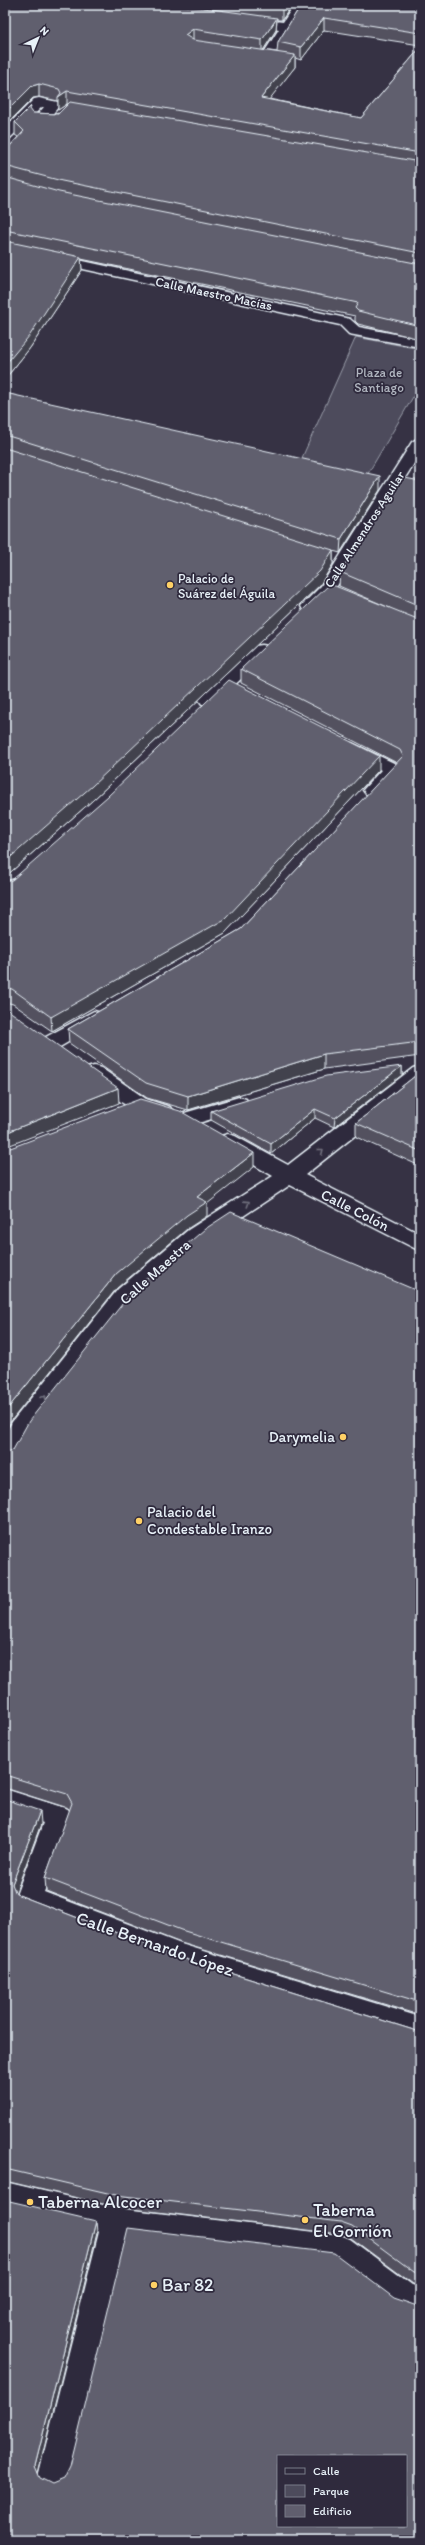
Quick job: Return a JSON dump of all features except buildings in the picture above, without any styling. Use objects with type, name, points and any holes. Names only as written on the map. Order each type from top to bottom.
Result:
[{"type":"street","points":[[267,58],[300,5]]},
{"type":"street","points":[[234,18],[287,26]]},
{"type":"street","points":[[230,52],[280,60]]},
{"type":"street","points":[[16,144],[5,135],[38,102],[52,105],[39,121],[54,122],[68,109]]},
{"type":"street","name":"Calle Maestro Macías","points":[[5,248],[346,322],[354,331],[420,343]]},
{"type":"street","name":"Calle Almendros Aguilar","points":[[299,615],[334,592],[336,559],[384,484],[420,442]]},
{"type":"street","points":[[197,711],[233,687],[276,636]]},
{"type":"street","points":[[336,740],[392,769],[360,803]]},
{"type":"street","points":[[51,1043],[112,1008]]},
{"type":"street","name":"Calle Colón","points":[[34,1030],[139,1104],[188,1119],[326,1196],[420,1243]]},
{"type":"street","points":[[398,1067],[420,1064]]},
{"type":"street","name":"Calle Maestra","points":[[5,1456],[10,1427],[126,1295],[196,1236],[290,1175],[420,1073]]},
{"type":"street","points":[[188,1119],[256,1098]]},
{"type":"street","points":[[116,1113],[139,1104]]},
{"type":"street","name":"Calle Bernardo López","points":[[5,1800],[59,1817],[28,1898],[180,1956],[420,2030]]},
{"type":"street","points":[[5,2196],[116,2222],[340,2249],[405,2298],[420,2302]]},
{"type":"street","points":[[54,2477],[116,2222]]},
{"type":"green space","name":"Plaza de Santiago","points":[[356,337],[420,349],[420,385],[366,477],[301,460]]},
{"type":"place","name":"Palacio de Suárez del Águila","points":[[170,585]]},
{"type":"place","name":"Darymelia","points":[[343,1437]]},
{"type":"place","name":"Palacio del Condestable Iranzo","points":[[139,1521]]},
{"type":"place","name":"Taberna Alcocer","points":[[30,2202]]},
{"type":"place","name":"Taberna El Gorrión","points":[[305,2220]]},
{"type":"place","name":"Bar 82","points":[[154,2285]]}]
